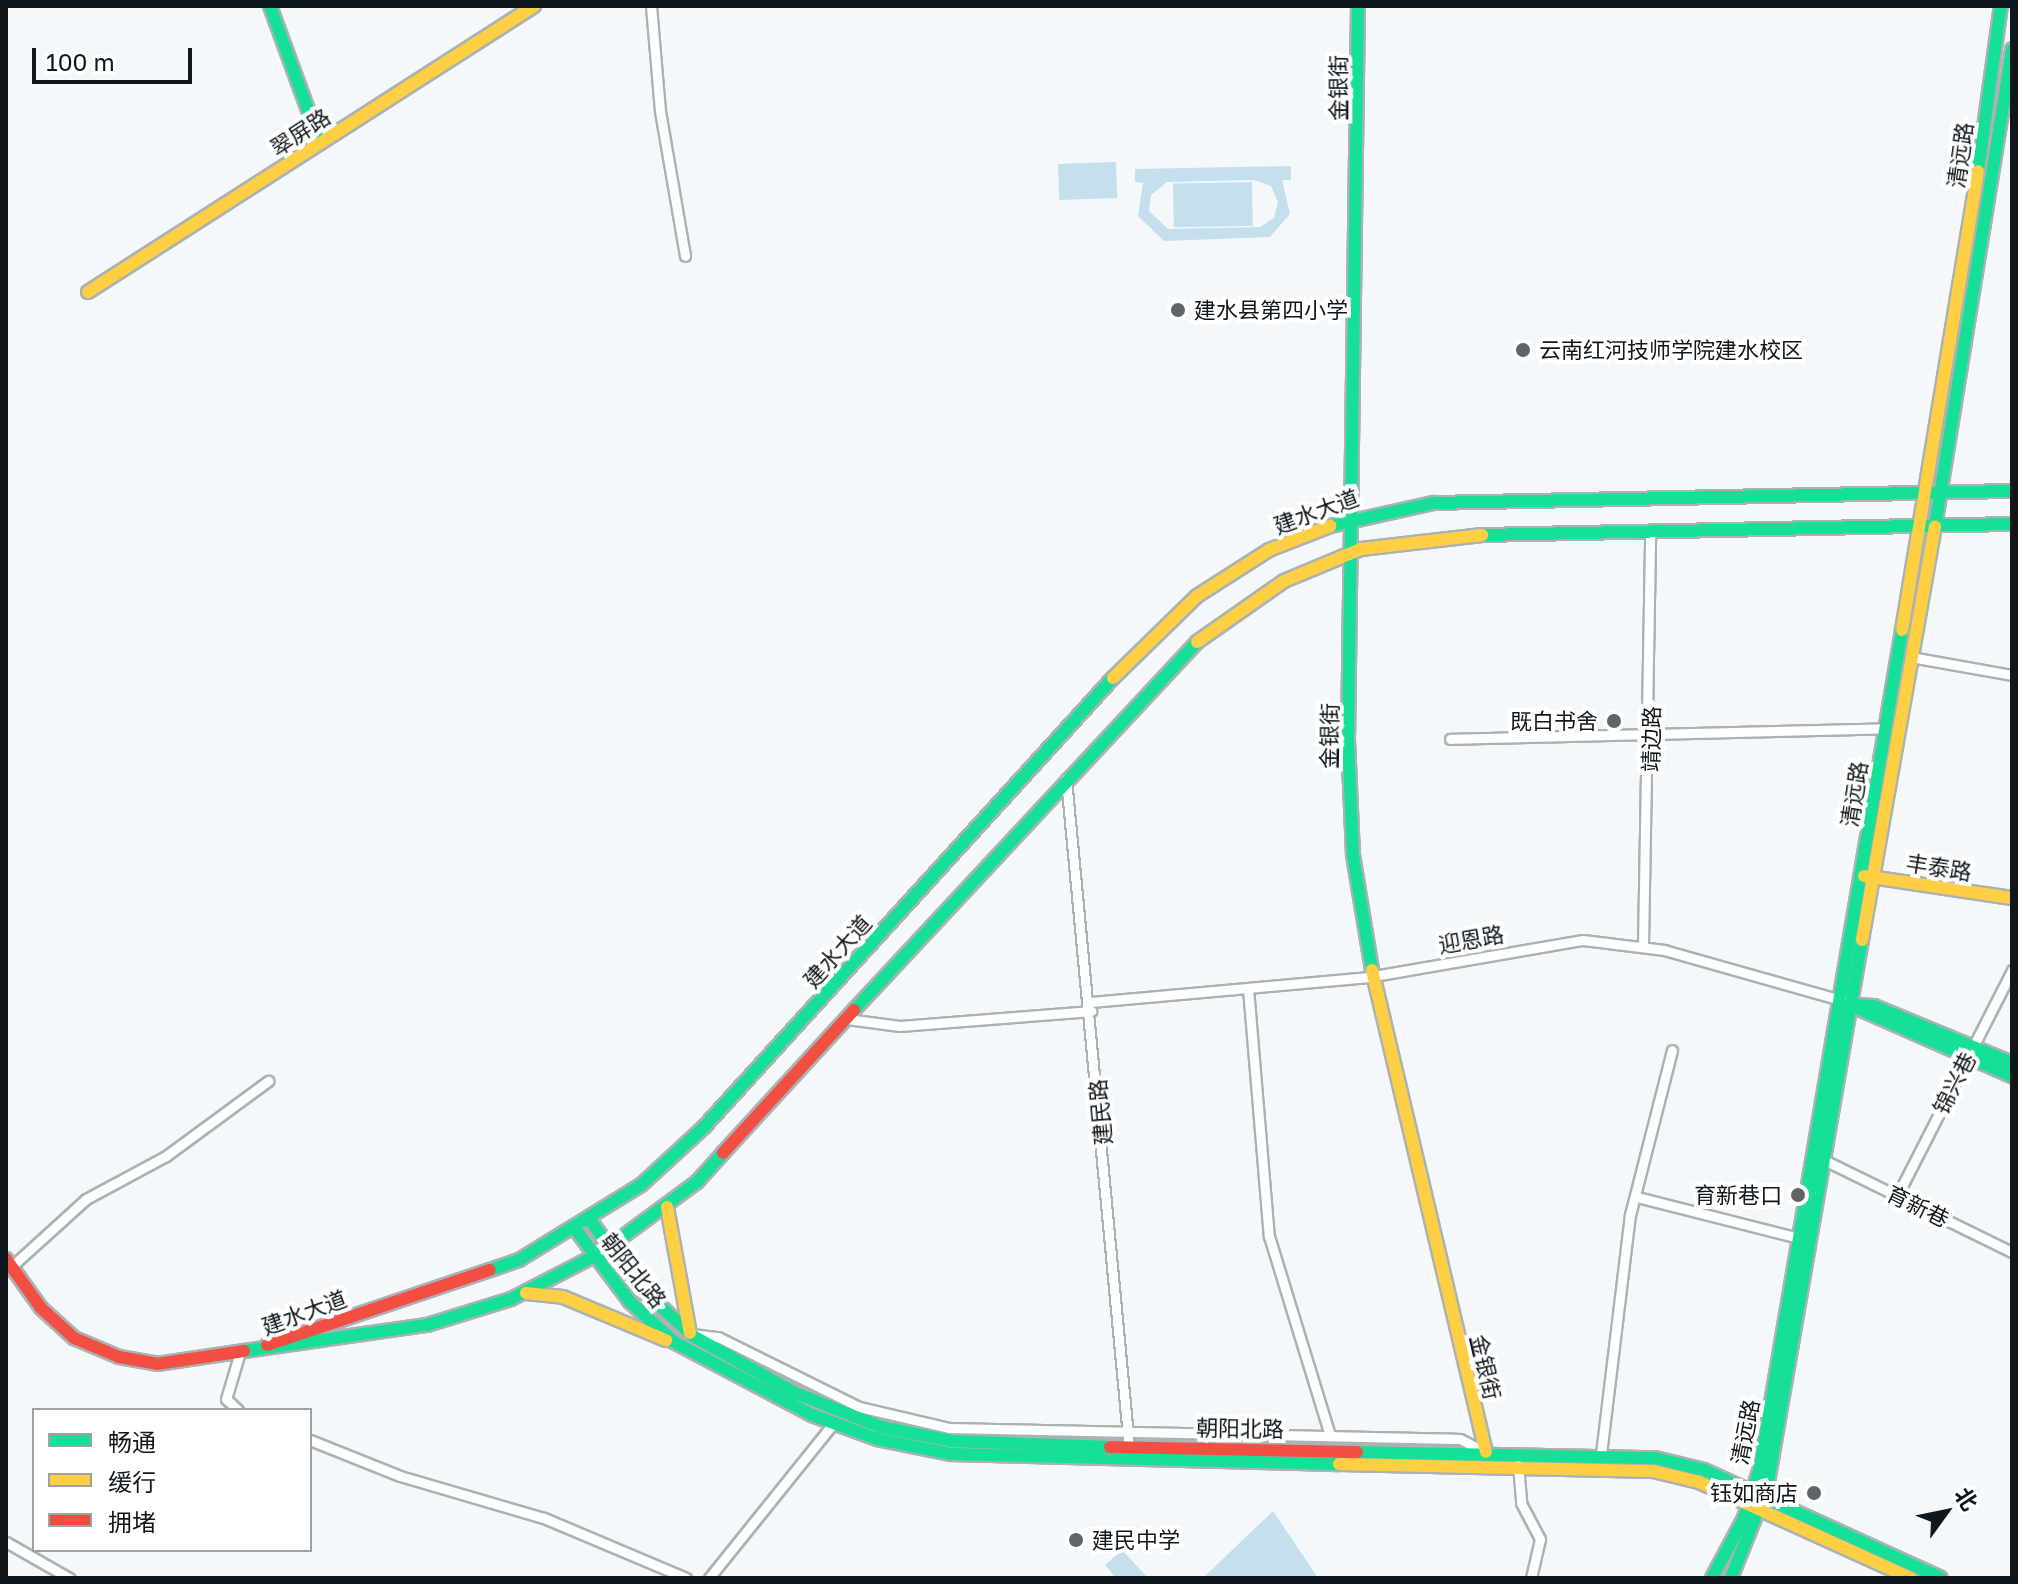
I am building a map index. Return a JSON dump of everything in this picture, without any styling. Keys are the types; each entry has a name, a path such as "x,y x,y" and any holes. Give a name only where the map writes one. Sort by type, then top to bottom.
{"main road":[{"path":"270,6 320,143"},
{"name":"翠屏路","path":"88,292 534,6"},
{"name":"金银街","path":"1358,6 1354,516 1348,779 1372,977 1486,1452"},
{"name":"清远路","path":"1712,1578 1757,1501 1799,1238 1866,876 1885,728 2001,6"},
{"name":"清远路","path":"1866,876 1935,526 2012,49"},
{"name":"建水大道","path":"259,1348 500,1268 576,1230 690,1143 1157,632 1235,569 1354,516 1433,503 2012,491"},
{"name":"建水大道","path":"259,1348 427,1325 526,1293 595,1256 667,1207 713,1166 1066,779 1218,623 1276,585 1353,552 1435,536 2012,524"},
{"name":"丰泰路","path":"1866,876 2012,898"},
{"name":"清远路","path":"1731,1578 1757,1501 1824,1160 1845,1002"},
{"name":"迎恩路","path":"1845,1002 1970,1052 2012,1063"},
{"name":"迎恩路","path":"1970,1052 2012,1076"},
{"path":"667,1207 690,1333"},
{"name":"朝阳北路","path":"590,1220 636,1284 690,1333 793,1392 881,1427 975,1443 1601,1454 1688,1465 1911,1578"},
{"name":"朝阳北路","path":"576,1230 630,1302 674,1342 833,1424 903,1445 974,1456 1518,1465 1653,1471 1757,1501 1941,1578"},
{"path":"9,1263 51,1319 95,1349 157,1364 259,1348"},
{"path":"526,1293 563,1297 674,1342"}],"street":[{"path":"651,6 662,123 685,256"},
{"name":"靖边路","path":"1643,945 1651,736 1650,533"},
{"path":"1911,657 2012,675"},
{"path":"1450,739 1885,728"},
{"name":"建民路","path":"1066,779 1090,1007 1129,1447"},
{"name":"迎恩路","path":"847,1019 900,1026 1372,977 1574,941 1643,945 1845,1002"},
{"name":"锦兴巷","path":"1897,1196 2012,970"},
{"path":"1248,988 1269,1236 1330,1436"},
{"path":"1601,1454 1637,1197 1672,1050"},
{"path":"9,1263 86,1199 166,1156 268,1081"},
{"name":"育新巷","path":"1824,1160 2012,1252"},
{"path":"1637,1197 1799,1238"},
{"path":"690,1333 718,1337 802,1383 900,1420 999,1432 1460,1439 1486,1452"},
{"path":"236,1408 226,1399 240,1352"},
{"path":"709,1578 833,1424"},
{"path":"312,1441 400,1476 544,1518 686,1578"},
{"path":"1518,1465 1521,1503 1540,1539 1531,1578"},
{"path":"6,1542 69,1578"}],"shaded area":[{"path":"1116,162 1117,198 1059,200 1058,164"},
{"path":"1291,166 1291,180 1282,180 1290,214 1270,237 1164,241 1138,216 1143,183 1135,182 1135,169","holes":["1254,180 1271,186 1278,202 1274,218 1260,227 1168,229 1149,211 1151,195 1167,182"]},
{"path":"1252,182 1253,226 1174,227 1173,183"},
{"path":"1273,1511 1318,1578 1203,1578"},
{"path":"1122,1550 1148,1578 1116,1578 1105,1565"}],"traffic: fast":[{"path":"270,6 320,143"},
{"path":"1358,6 1348,740 1353,855 1372,970"},
{"path":"1978,171 2001,6"},
{"path":"1935,526 2012,49"},
{"path":"1330,526 1433,503 2012,491"},
{"path":"1482,535 2012,524"},
{"path":"1712,1578 1744,1518 1760,1468 1902,630"},
{"path":"854,1010 1197,642"},
{"path":"490,1270 519,1260 641,1185 704,1127 1113,678"},
{"path":"1731,1578 1767,1488 1862,940"},
{"path":"1850,1005 2012,1076"},
{"path":"1853,1005 1874,1006 2012,1063"},
{"path":"244,1351 427,1325 511,1299 602,1252 697,1182 723,1153"},
{"path":"590,1220 636,1284 693,1336 793,1392 881,1427 952,1441 1110,1447"},
{"path":"576,1230 630,1302 674,1342 812,1415 877,1439 951,1454 1339,1464"},
{"path":"1357,1452 1655,1458 1704,1470 1941,1578"}],"traffic: slow":[{"path":"88,292 534,6"},
{"path":"1902,630 1978,171"},
{"path":"1113,678 1197,596 1269,550 1330,526"},
{"path":"1862,940 1935,526"},
{"path":"1197,642 1284,581 1361,549 1482,535"},
{"path":"1864,876 2012,898"},
{"path":"1372,970 1486,1452"},
{"path":"667,1207 690,1333"},
{"path":"526,1293 563,1297 666,1340"},
{"path":"1339,1464 1653,1471 1699,1482 1911,1578"}],"traffic: jam":[{"path":"723,1153 854,1010"},
{"path":"6,1259 41,1308 74,1338 119,1357 157,1364 244,1351"},
{"path":"267,1345 490,1270"},
{"path":"1110,1447 1357,1452"}],"place":[{"name":"建水县第四小学","path":"1178,310"},
{"name":"云南红河技师学院建水校区","path":"1523,350"},
{"name":"既白书舍","path":"1614,721"},
{"name":"育新巷口","path":"1798,1195"},
{"name":"钰如商店","path":"1814,1493"},
{"name":"建民中学","path":"1076,1540"}]}
